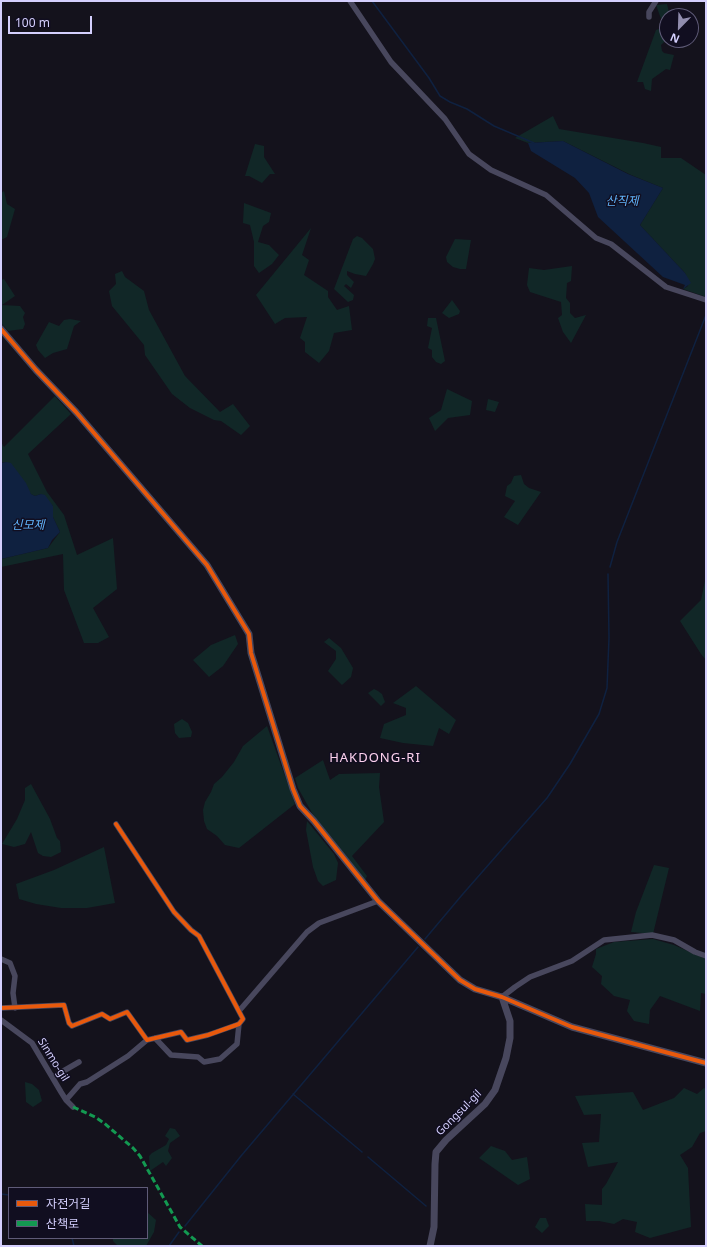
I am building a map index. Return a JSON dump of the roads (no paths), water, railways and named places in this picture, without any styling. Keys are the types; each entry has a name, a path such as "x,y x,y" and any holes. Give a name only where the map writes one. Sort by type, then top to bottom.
{"street":[{"path":"350,1 391,62 445,119 470,154 491,170 546,194 596,238 611,244 666,287 706,300"},
{"path":"649,17 649,12 656,1"},
{"path":"1,329 36,370 76,412 207,565 249,634 251,653 293,789 300,806 314,821 378,901 460,980 475,989 502,997 572,1027 706,1063"},
{"path":"116,824 174,912 191,930 199,936 239,1011 307,932 319,923 378,901"},
{"path":"502,997 530,977 572,961 604,940 652,935 674,940 695,952 706,956"},
{"path":"1,959 10,963 15,976 12,993 15,1008"},
{"name":"Gongsul-gil","path":"430,1246 434,1227 436,1152 446,1140 485,1104 495,1090 506,1058 510,1038 510,1021 502,997"},
{"path":"1,1008 64,1005 69,1023 72,1026 102,1014 110,1019 127,1012 147,1040"},
{"name":"Sinmo-gil","path":"66,1100 80,1084 87,1082 128,1056 147,1040 181,1032 187,1040 208,1036 238,1024 243,1018 239,1011"},
{"name":"Sinmo-gil","path":"1,1020 32,1043 66,1100 73,1107"},
{"path":"155,1038 171,1055 198,1057 204,1062 220,1059 237,1044 238,1024"},
{"path":"53,1078 79,1062"}],"water":[{"name":"산직제","path":"563,141 628,174 663,188 640,225 685,273 691,283 683,289 685,285 663,277 598,217 589,193 575,178 531,151 528,143"},
{"name":"신모제","path":"1,463 11,463 26,483 31,494 35,496 41,494 45,495 53,506 53,517 60,532 52,540 48,548 1,559"}],"waterway":[{"path":"372,1 429,78 440,96 467,109 494,126 534,143"},
{"path":"610,567 617,542 706,315"},
{"path":"425,939 547,798 570,764 599,714 607,688 609,638 608,574"},
{"path":"185,1226 241,1156 418,947"},
{"path":"293,1094 362,1152"},
{"path":"368,1157 426,1206"},
{"path":"1,1194 8,1195"},
{"path":"169,1246 179,1232"},
{"path":"72,1239 74,1246"}],"district":[{"name":"HAKDONG-RI","path":"375,758"}]}
